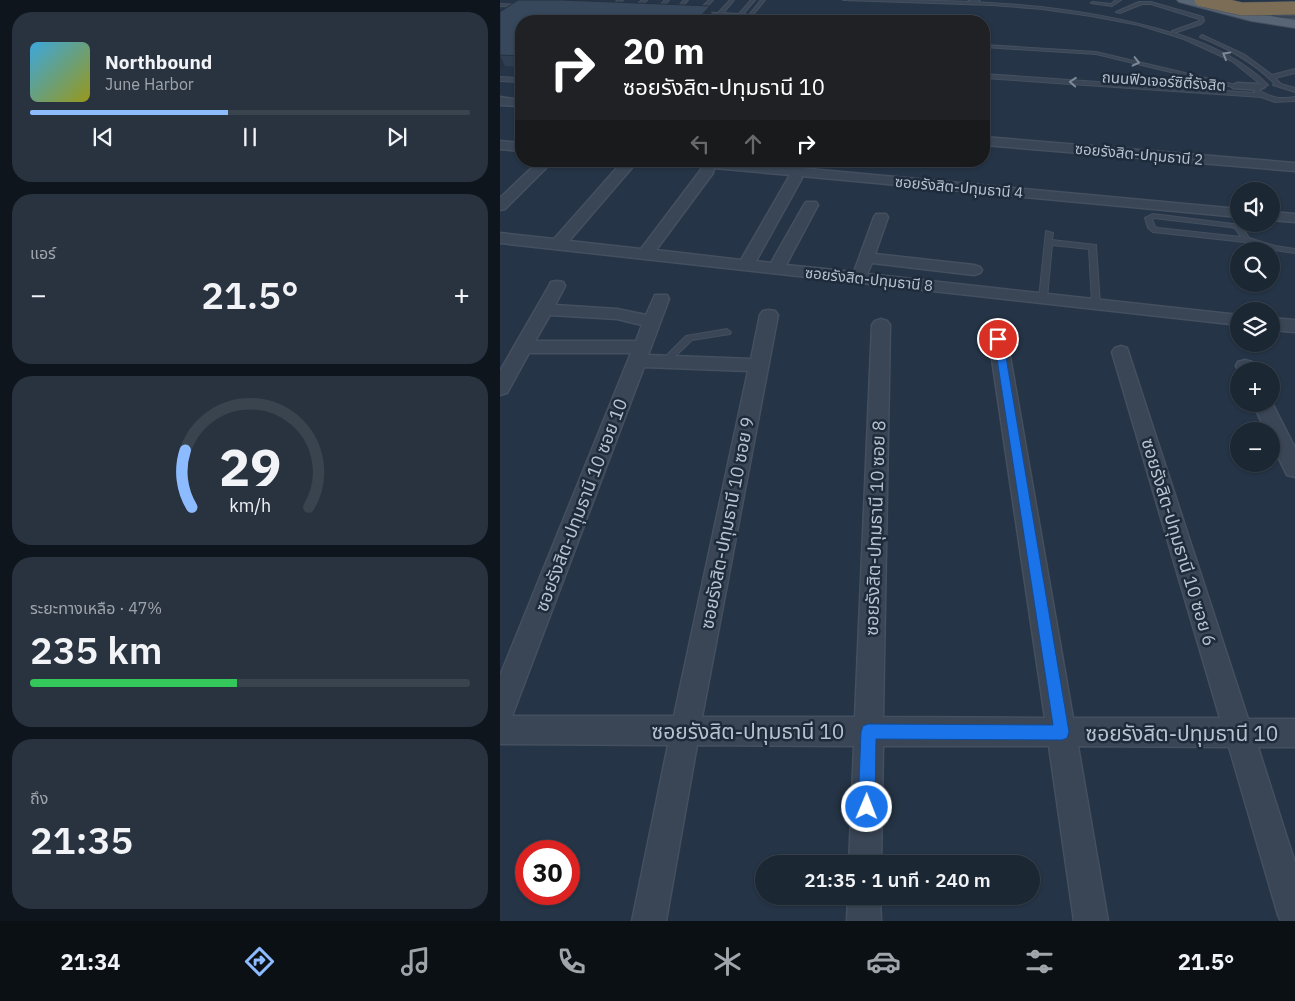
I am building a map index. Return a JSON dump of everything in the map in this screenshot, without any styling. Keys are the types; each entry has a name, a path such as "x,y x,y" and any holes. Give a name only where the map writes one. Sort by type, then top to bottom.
{"highway":[{"path":"1202,0 1242,9 1295,8"}],"main road":[{"path":"1183,0 1251,17 1295,24"},
{"path":"1206,0 1240,11 1295,18"},
{"path":"1220,0 1245,8 1295,13"}],"street":[{"path":"1237,86 1261,89"},
{"path":"500,101 515,102"},
{"name":"ซอยรังสิต-ปทุมธานี 2","path":"990,142 1295,167"},
{"path":"500,145 515,146"},
{"path":"500,206 541,167"},
{"path":"558,244 625,167"},
{"name":"ซอยรังสิต-ปทุมธานี 4","path":"743,167 1230,212"},
{"path":"645,254 708,170"},
{"path":"745,266 796,178"},
{"path":"776,269 811,205"},
{"path":"858,278 882,217"},
{"path":"1280,217 1295,218"},
{"name":"ซอยรังสิต-ปทุมธานี 8","path":"500,238 1230,319"},
{"path":"866,258 974,270"},
{"path":"500,388 557,286"},
{"name":"ซอยรังสิต-ปทุมธานี 10 ซอย 10","path":"500,711 661,299"},
{"path":"543,309 616,314 652,322"},
{"name":"ซอยรังสิต-ปทุมธานี 10 ซอย 9","path":"649,921 685,731 769,315"},
{"name":"ซอยรังสิต-ปทุมธานี 10 ซอย 8","path":"865,855 881,325"},
{"path":"1280,325 1295,326"},
{"path":"998,339 1091,921"},
{"path":"522,347 640,354 665,361 759,365"},
{"name":"ซอยรังสิต-ปทุมธานี 10 ซอย 6","path":"1121,352 1295,915"},
{"path":"1267,412 1295,469"},
{"name":"ซอยรังสิต-ปทุมธานี 10","path":"500,730 1295,733"},
{"path":"864,905 864,921"}],"lane":[{"path":"609,10 622,0"},
{"path":"633,11 645,0"},
{"path":"655,12 667,0"},
{"path":"675,12 686,0"},
{"path":"698,13 710,0"},
{"path":"719,14 732,0"},
{"path":"690,13 741,15 753,0"},
{"path":"752,15 763,0"},
{"name":"ถนนฟิวเจอร์ซิตี้รังสิต","path":"845,0 974,0 1020,3 1068,8 1130,20 1174,32 1212,47 1231,57 1261,89 1276,100 1295,99"},
{"path":"1106,7 1119,0"},
{"path":"1092,3 1129,14"},
{"path":"1118,12 1141,3 1151,3 1201,18 1202,21 1199,23 1174,32"},
{"path":"500,5 527,6"},
{"path":"512,10 518,6"},
{"path":"603,10 617,10"},
{"path":"625,10 640,11"},
{"path":"648,11 661,12"},
{"path":"668,12 683,13"},
{"name":"ถนนฟิวเจอร์ซิตี้รังสิต","path":"1175,26 1246,56 1263,68 1279,85"},
{"name":"ถนนฟิวเจอร์ซิตี้รังสิต","path":"990,46 1096,53 1237,86"},
{"name":"ถนนฟิวเจอร์ซิตี้รังสิต","path":"990,70 1237,86"},
{"path":"1271,76 1295,71"},
{"path":"500,73 515,74"},
{"name":"ถนนฟิวเจอร์ซิตี้รังสิต","path":"990,76 1261,89 1279,85 1295,90"},
{"path":"500,79 515,80"},
{"path":"1246,240 1240,229 1231,224 1153,216 1148,218 1152,228 1156,230 1246,240 1274,248 1295,250"},
{"path":"1043,298 1049,233"},
{"path":"1048,242 1093,247 1096,304"},
{"path":"665,361 690,338 727,332"}],"building":[{"path":"518,0 710,6 702,15 515,15 515,56 500,55 500,12"}],"route":[{"path":"867,807 868,732 1062,732 998,339"}]}
